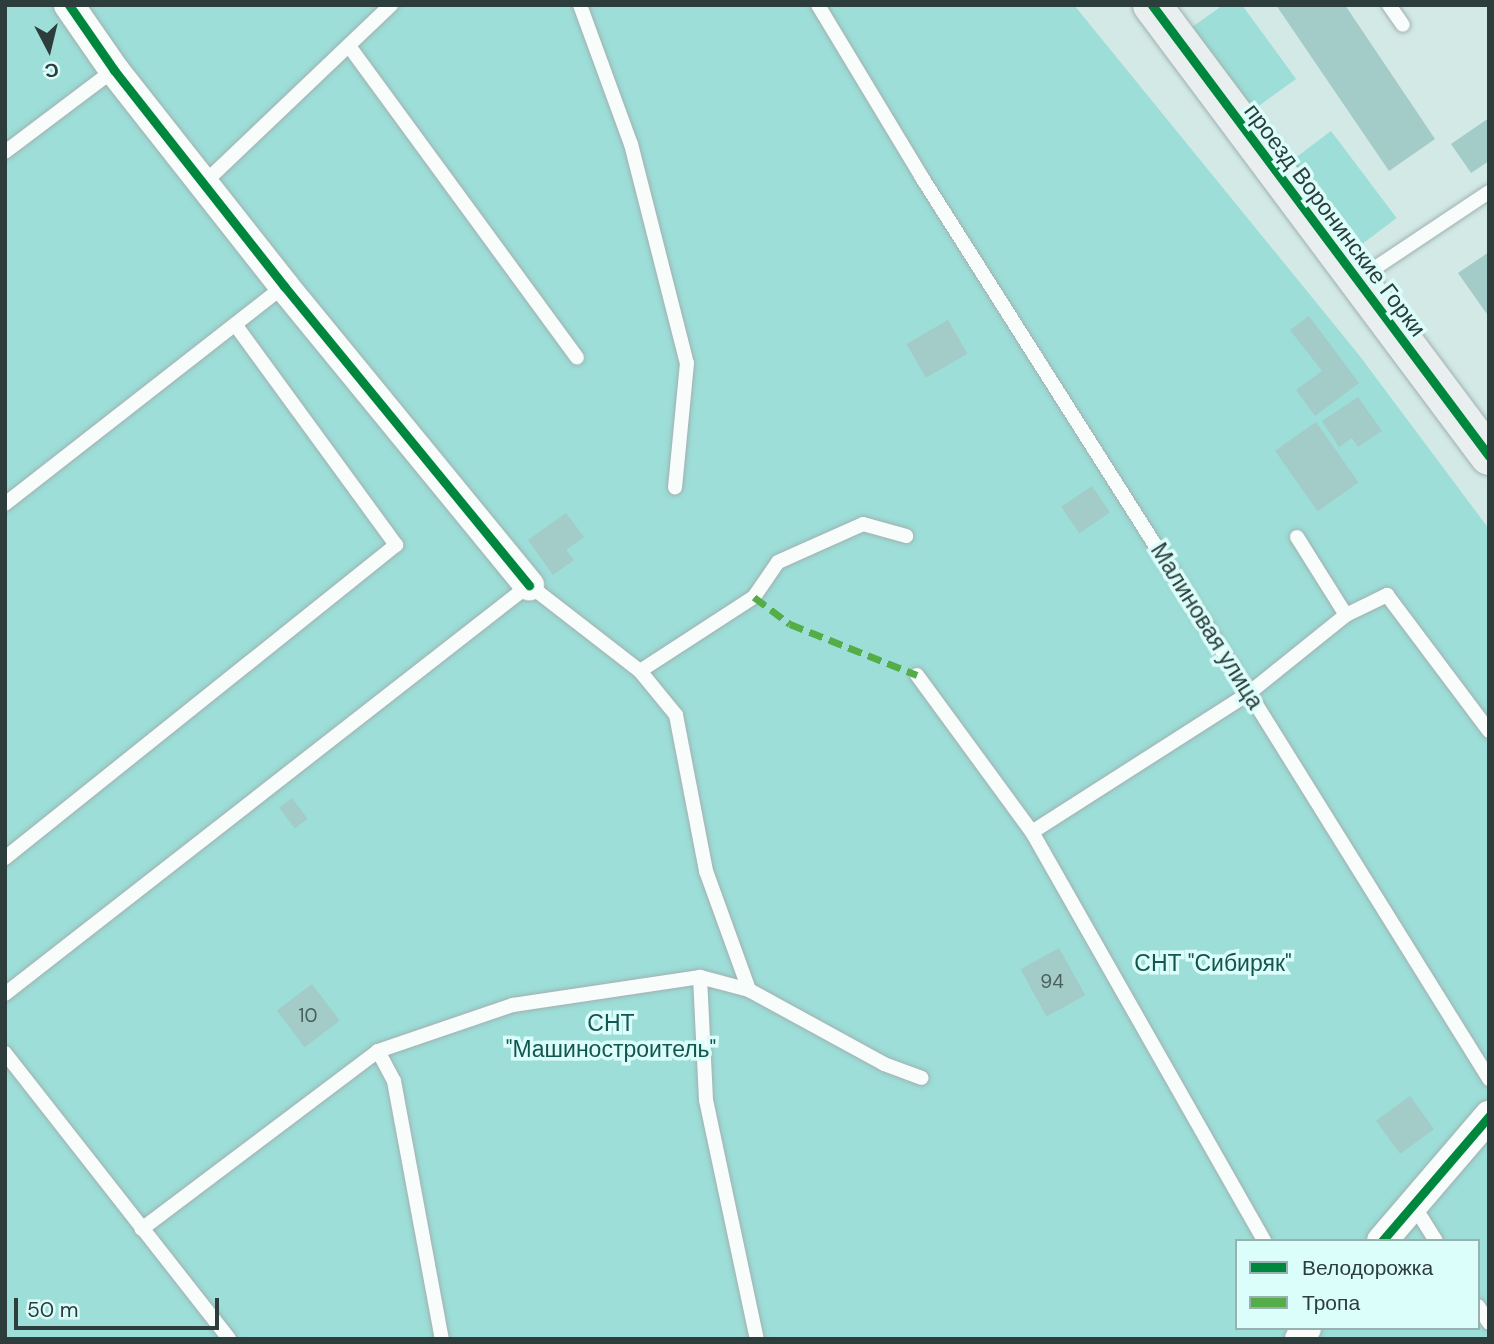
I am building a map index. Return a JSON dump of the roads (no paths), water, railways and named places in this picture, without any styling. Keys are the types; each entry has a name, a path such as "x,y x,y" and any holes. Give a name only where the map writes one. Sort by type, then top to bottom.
{"street":[{"path":"69,5 114,70 203,184 529,585"},
{"name":"проезд Воронинские Горки","path":"1162,9 1356,281 1489,456"},
{"path":"1384,1239 1489,1116"}],"lane":[{"path":"203,184 391,5"},
{"path":"580,5 631,144 687,362 676,487"},
{"name":"Малиновая улица","path":"818,5 921,176 1249,693 1489,1079"},
{"path":"1389,5 1403,25"},
{"path":"349,46 577,357"},
{"path":"5,152 114,70"},
{"path":"1356,281 1489,192"},
{"path":"5,504 284,286"},
{"path":"5,858 396,545 235,324"},
{"path":"640,671 754,597 778,562 863,524 906,536"},
{"path":"1297,537 1346,615"},
{"path":"5,994 529,585 640,671 676,715 706,871 749,990"},
{"path":"1032,832 1249,693 1346,615 1387,595 1489,730"},
{"path":"917,675 1032,832 1263,1239"},
{"path":"700,977 706,1100 757,1339"},
{"path":"142,1229 378,1051 513,1005 700,977 749,990 884,1065 922,1078"},
{"path":"378,1051 394,1081 442,1339"},
{"path":"5,1053 229,1339"},
{"path":"1414,1206 1435,1239"}],"park label":[{"name":"СНТ \"Сибиряк\"","path":"1213,963"},
{"name":"СНТ \"Машиностроитель\"","path":"611,1036"}]}
